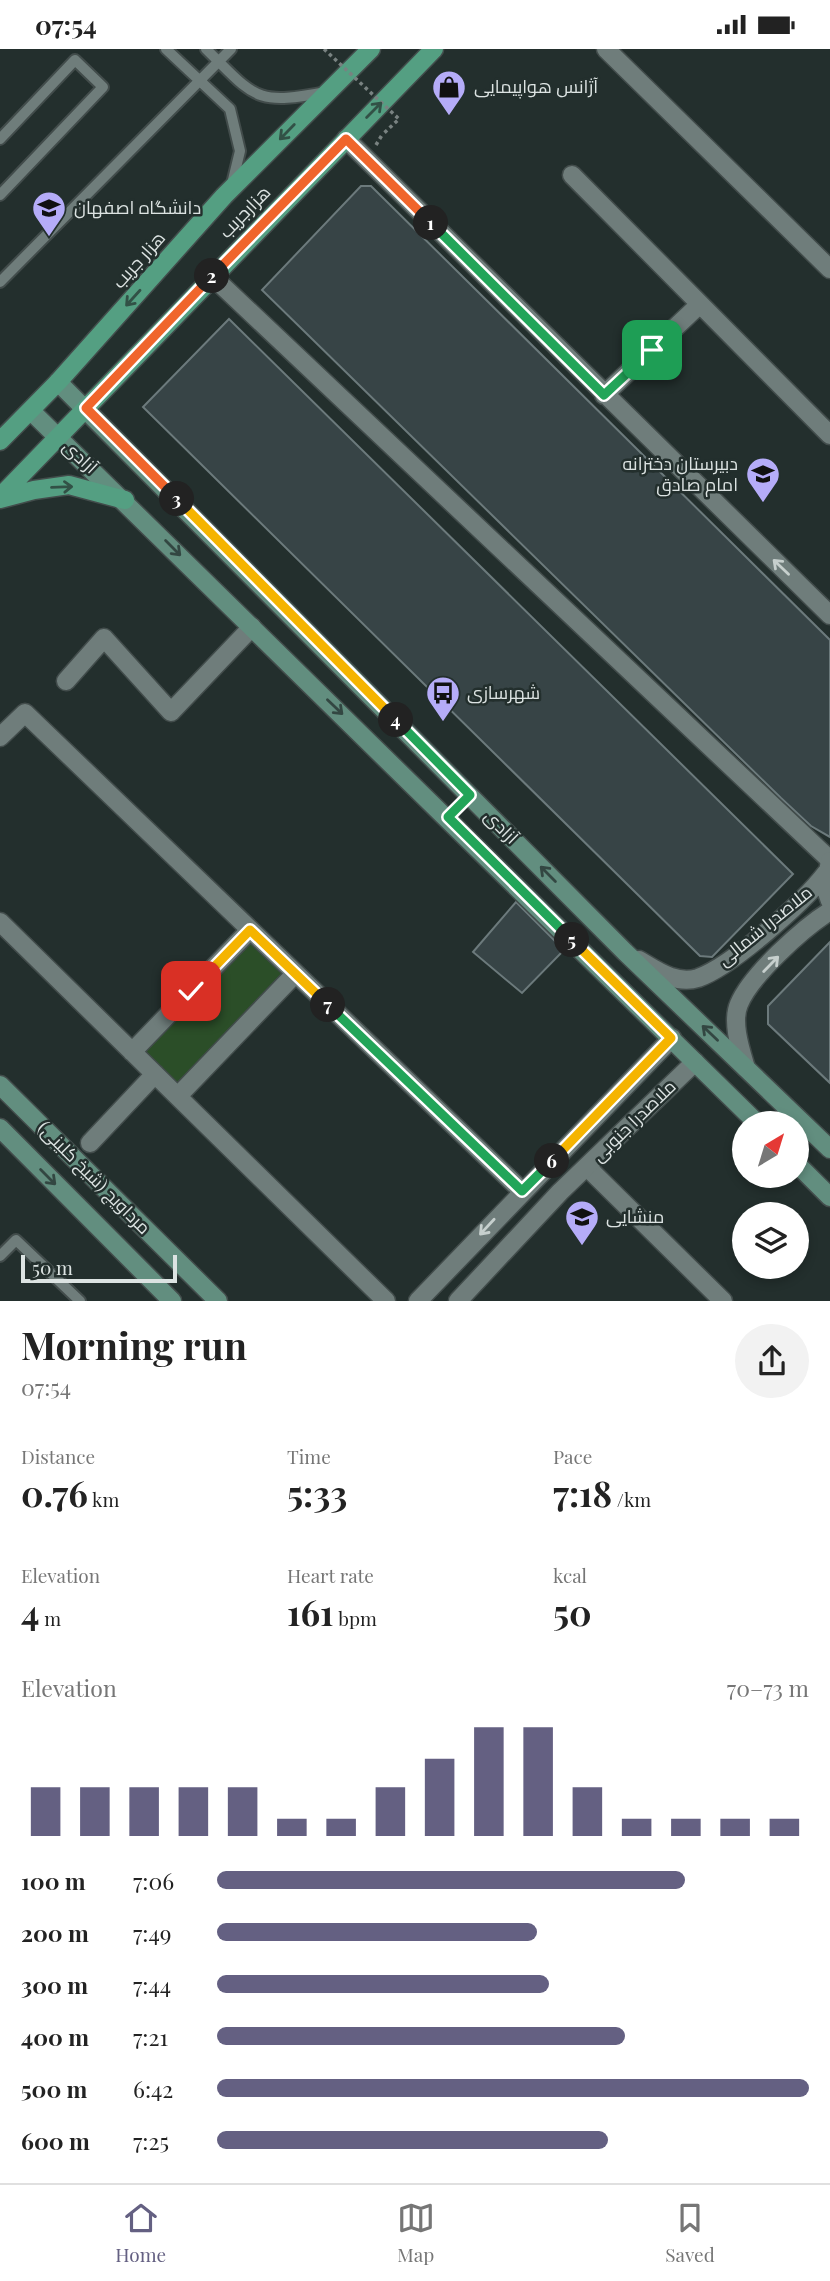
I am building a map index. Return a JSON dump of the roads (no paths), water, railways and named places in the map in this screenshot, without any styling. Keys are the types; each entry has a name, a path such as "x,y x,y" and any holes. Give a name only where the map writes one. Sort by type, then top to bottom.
{"main road":[{"name":"هزار جریب","path":"0,441 58,382 224,197 371,49"},
{"name":"هزارجریب","path":"0,498 212,275 435,49"},
{"name":"آزادی","path":"58,382 625,951 830,1149"},
{"name":"آزادی","path":"31,411 125,500 745,1111"},
{"path":"0,498 34,489 69,485 125,500"},
{"path":"448,817 470,795"},
{"name":"مرداویج (شیخ کلینی)","path":"0,1084 218,1301"},
{"name":"مرداویج (شیخ کلینی)","path":"0,1128 172,1301"},
{"path":"809,1176 830,1197"}],"street":[{"path":"606,49 830,269"},
{"path":"346,139 830,615"},
{"path":"572,175 830,435"},
{"path":"212,275 829,865 825,887 830,901"},
{"path":"604,395 700,305"},
{"path":"66,681 104,638 172,712 252,627"},
{"path":"0,737 25,713 522,1191"},
{"name":"ملاصدرا شمالی","path":"625,951 667,978 697,978 732,957 781,918 812,891 829,865"},
{"name":"ملاصدرا شمالی","path":"747,1068 736,1021 738,1006 771,964 830,911"},
{"path":"0,922 386,1301"},
{"path":"132,1052 250,930"},
{"path":"178,1096 295,974"},
{"name":"ملاصدرا جنوبی","path":"418,1301 671,1038"},
{"name":"ملاصدرا جنوبی","path":"467,1297 587,1167 695,1062"},
{"path":"90,1143 156,1074"},
{"path":"587,1167 723,1301"}],"lane":[{"path":"166,49 230,109 240,151 224,197"},
{"path":"206,49 244,88 264,97 288,100 326,92"},
{"path":"0,282 231,49"},
{"path":"0,139 75,60 103,87 0,195"},
{"path":"0,263 10,272"},
{"path":"0,1256 16,1240 80,1301"}],"place":[{"name":"آژانس هواپیمایی","path":"449,117"},
{"name":"دانشگاه اصفهان","path":"49,238"},
{"name":"دبیرستان دخترانه امام صادق","path":"763,504"},
{"name":"شهرسازی","path":"443,723"},
{"name":"منشایی","path":"582,1247"}]}
